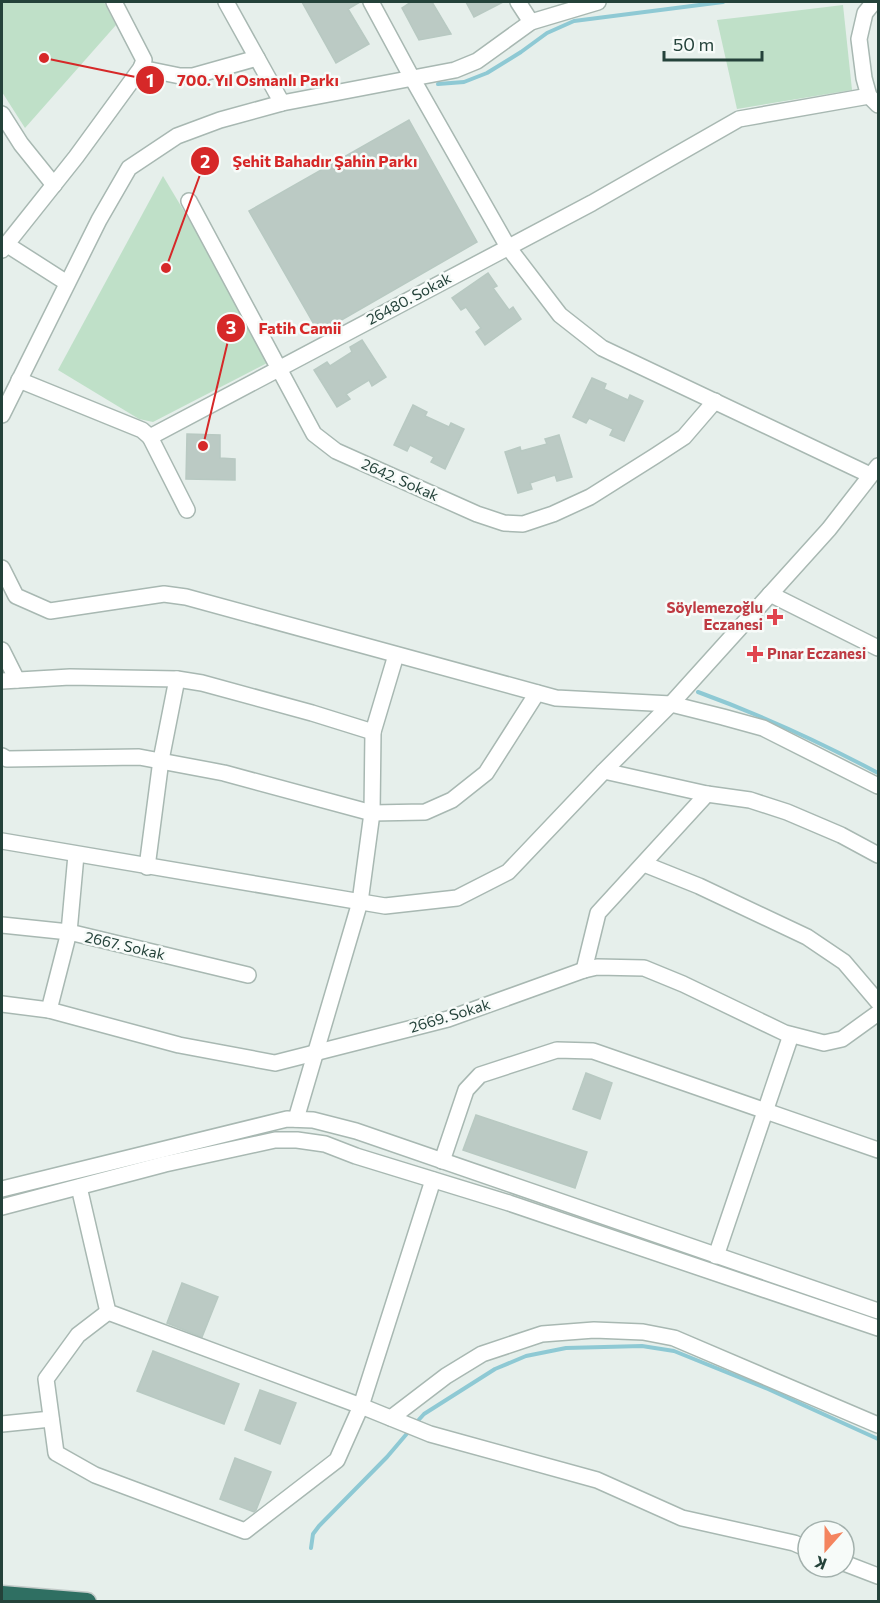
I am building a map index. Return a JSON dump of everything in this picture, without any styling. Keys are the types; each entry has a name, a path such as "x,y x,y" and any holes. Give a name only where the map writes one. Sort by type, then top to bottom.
{"highway":[{"path":"2,1595 87,1602"}],"street":[{"path":"68,283 4,247 54,185 141,68 144,60 114,2"},
{"path":"226,2 282,103"},
{"path":"2,841 385,906 457,898 508,872 671,704 829,529 874,471 602,348 560,315 508,247 371,2"},
{"path":"518,2 531,22"},
{"path":"2,415 99,220 129,168 177,136 220,120 282,103 455,70 477,61 531,22 598,2"},
{"path":"874,2 865,13 859,39 864,78 874,100"},
{"path":"141,68 180,76 193,76 257,58"},
{"name":"26480. Sokak","path":"150,437 592,203 739,118 874,100"},
{"path":"2,114 21,144 54,185"},
{"name":"2642. Sokak","path":"189,201 314,434 336,451 477,514 504,523 522,524 553,514 590,497 684,436 715,401"},
{"path":"19,380 142,430 150,437 187,510"},
{"path":"2,568 16,596 50,611 164,594 186,597 556,698 671,704 763,728 879,786"},
{"path":"770,594 879,648"},
{"path":"2,650 17,680"},
{"path":"296,1119 360,902 372,813 373,732 396,655"},
{"path":"2,681 70,677 177,679 202,683 373,732"},
{"path":"147,867 161,760 177,679"},
{"path":"2,756 7,759 139,757 224,773 372,813 425,812 452,800 486,773 537,693"},
{"path":"604,771 707,794 750,800 787,812 841,835 879,855"},
{"path":"584,970 598,913 707,794"},
{"path":"49,1010 69,932 76,855"},
{"path":"644,864 699,886 807,937 844,962 879,1002"},
{"name":"2667. Sokak","path":"2,925 69,932 248,975"},
{"name":"2669. Sokak","path":"2,1004 49,1010 179,1045 275,1063 448,1019 597,967 644,968 791,1035 824,1043 842,1039 879,1012"},
{"path":"716,1256 791,1035"},
{"path":"442,1161 466,1090 480,1075 557,1050 593,1051 879,1149"},
{"path":"2,1189 228,1132 287,1119 313,1120 356,1131 879,1311"},
{"path":"2,1207 165,1164 275,1140 325,1143 356,1156 509,1203 879,1328"},
{"path":"108,1312 78,1335 46,1379 56,1453 95,1475 245,1531 337,1460 361,1406 433,1180"},
{"path":"79,1187 108,1312"},
{"path":"108,1312 412,1427 597,1480 682,1518 796,1544"},
{"path":"391,1418 446,1376 482,1354 542,1334 594,1330 643,1332 674,1338 879,1425"},
{"path":"2,1424 51,1419"},
{"path":"856,1567 879,1576"}],"green space":[{"path":"2,2 104,2 116,25 25,128 2,92"},
{"path":"843,5 852,90 737,109 717,20"},
{"path":"163,176 273,360 153,422 139,419 58,370"}],"building":[{"path":"302,2 360,2 348,9 369,44 336,63"},
{"path":"411,2 432,2 451,34 419,40 402,8"},
{"path":"466,2 503,2 474,17"},
{"path":"409,120 477,242 319,333 249,211"},
{"path":"488,273 497,286 493,288 509,310 513,307 521,319 485,345 476,332 481,328 466,307 461,310 452,298"},
{"path":"362,340 386,377 372,386 369,380 346,394 350,399 337,407 314,370 327,362 330,366 352,352 350,347"},
{"path":"592,378 606,384 604,389 628,400 630,395 643,401 624,441 610,435 613,429 589,418 586,423 573,417"},
{"path":"413,405 427,412 425,416 449,427 451,423 464,429 445,469 431,462 434,457 410,445 407,451 394,445"},
{"path":"187,434 220,435 220,458 235,459 235,480 186,479"},
{"path":"559,435 572,477 557,481 555,475 530,483 532,489 518,493 505,452 520,447 521,451 547,444 545,439"},
{"path":"586,1073 612,1083 600,1119 573,1109"},
{"path":"476,1115 587,1152 575,1188 463,1150"},
{"path":"182,1283 218,1297 202,1337 167,1323"},
{"path":"153,1351 239,1384 224,1424 137,1391"},
{"path":"260,1390 296,1403 280,1444 245,1430"},
{"path":"235,1458 271,1472 254,1512 220,1499"}],"waterway":[{"path":"438,84 464,82 487,73 547,33 574,21 723,2"},
{"path":"698,692 790,730 878,773"},
{"path":"415,1424 424,1414 495,1369 526,1356 566,1348 642,1346 674,1351 768,1389 878,1439"},
{"path":"311,1548 313,1534 319,1526 387,1457 410,1430"}],"place":[{"name":"700. Yıl Osmanlı Parkı","path":"44,58"},
{"name":"Şehit Bahadır Şahin Parkı","path":"166,268"},
{"name":"Fatih Camii","path":"203,446"},
{"name":"Söylemezoğlu Eczanesi","path":"775,617"},
{"name":"Pınar Eczanesi","path":"755,654"}]}
